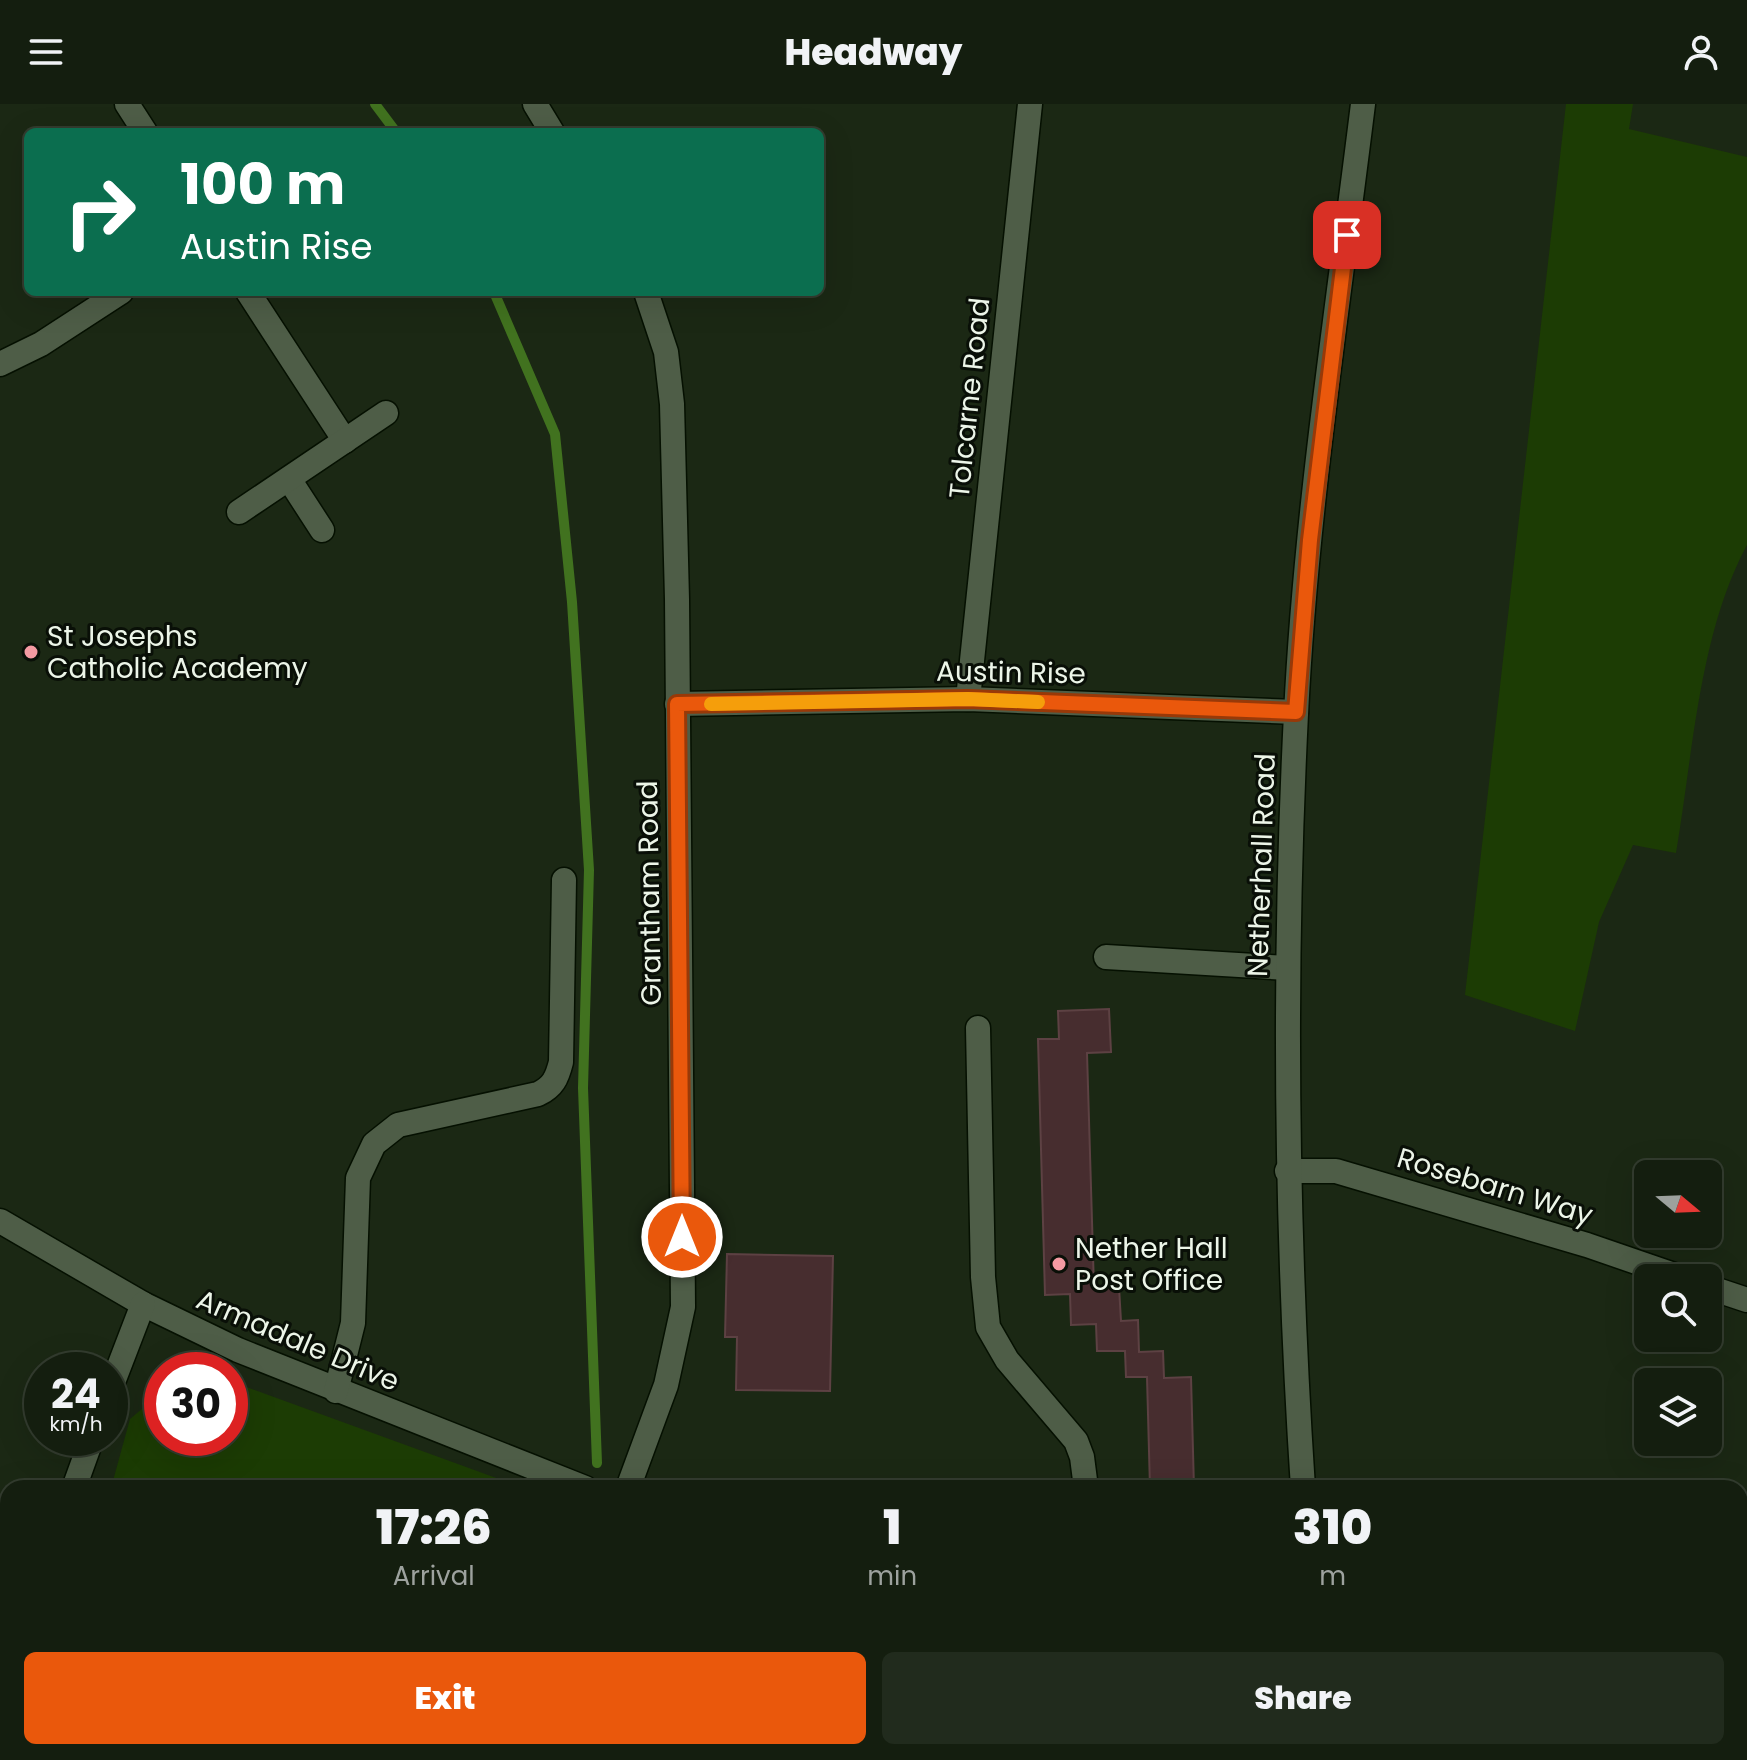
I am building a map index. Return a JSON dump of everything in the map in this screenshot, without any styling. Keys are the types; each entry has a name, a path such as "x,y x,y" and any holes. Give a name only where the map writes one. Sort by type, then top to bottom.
{"street":[{"path":"127,104 142,128"},
{"path":"535,104 550,128"},
{"name":"Tolcarne Road","path":"968,699 1030,104"},
{"name":"Netherhall Road","path":"1303,1480 1287,1171 1288,968 1296,712 1310,540 1363,104"},
{"path":"0,364 41,344 115,296"},
{"path":"251,296 345,441"},
{"name":"Grantham Road","path":"631,1480 666,1385 683,1307 677,704 670,378 660,330 647,296"},
{"path":"239,512 386,413"},
{"path":"289,479 322,530"},
{"name":"Austin Rise","path":"677,704 968,699 1296,712"},
{"path":"336,1391 353,1323 358,1178 374,1144 398,1125 538,1094 550,1088 557,1077 561,1062 564,880"},
{"path":"1106,957 1288,968"},
{"path":"978,1028 983,1277 988,1327 1007,1360 1076,1441 1085,1480"},
{"name":"Rosebarn Way","path":"1287,1171 1336,1171 1642,1264"},
{"name":"Armadale Drive","path":"0,1221 143,1304 238,1350 564,1480"},
{"path":"1722,1292 1747,1300"},
{"path":"125,1352 143,1304"},
{"path":"77,1480 86,1456"}],"green space":[{"path":"1566,104 1633,104 1629,129 1747,157 1747,545 1731,580 1708,655 1676,853 1633,845 1599,922 1575,1031 1465,995"},
{"path":"248,1388 502,1480 113,1480 120,1456 128,1456 130,1419 144,1407 144,1456 248,1456"}],"building":[{"path":"1109,1009 1111,1052 1087,1053 1094,1288 1119,1287 1121,1321 1138,1320 1139,1352 1163,1351 1164,1378 1191,1377 1194,1480 1150,1480 1147,1377 1126,1377 1125,1351 1097,1351 1096,1324 1071,1325 1070,1294 1045,1295 1038,1039 1059,1039 1058,1011"},
{"path":"727,1254 833,1256 830,1391 736,1390 737,1337 725,1337"}],"waterway":[{"path":"375,104 393,128"},
{"path":"496,296 555,434 572,602 589,870 583,1088 597,1463"}],"slow traffic":[{"path":"711,704 968,699 1038,702"}],"place":[{"name":"St Josephs Catholic Academy","path":"31,652"},
{"name":"Nether Hall Post Office","path":"1059,1264"}],"route":[{"path":"682,1237 677,704 968,699 1296,712 1310,540 1347,235"}]}
